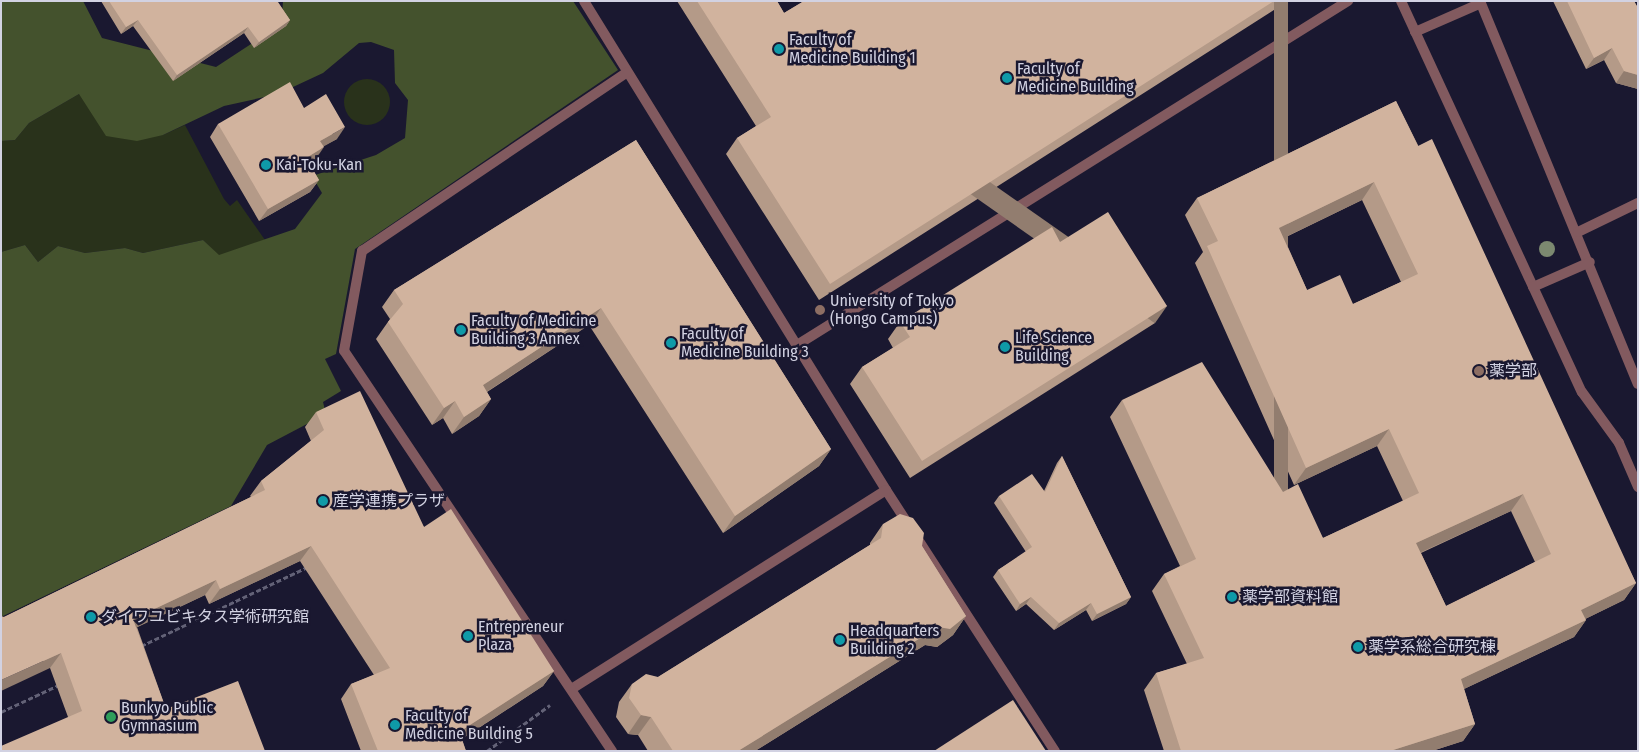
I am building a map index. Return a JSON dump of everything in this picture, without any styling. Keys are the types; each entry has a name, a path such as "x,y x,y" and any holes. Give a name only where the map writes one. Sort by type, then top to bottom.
{"lane":[{"path":"584,1 886,490 1056,751"},
{"path":"797,345 1348,1"},
{"path":"1401,1 1582,392 1619,443 1638,486"},
{"path":"1415,32 1480,2 1578,232 1638,384"},
{"path":"612,751 573,688 344,351 362,251 627,72"},
{"path":"1578,232 1638,203"},
{"path":"1533,287 1590,262"},
{"path":"573,688 886,490"}],"path":[{"path":"134,649 312,564"},
{"path":"1,712 63,683"},
{"path":"487,751 573,688"}],"green space":[{"path":"1,1 83,1 102,38 216,67 257,40 282,16 283,1 573,1 618,70 355,249 336,354 325,359 341,391 323,402 326,414 267,445 231,506 1,617 1,252 25,245 38,262 58,246 85,253 125,248 143,253 203,240 219,255 295,229 322,193 312,176 376,155 405,138 408,100 395,83 394,50 371,42 359,43 323,73 278,94 224,106 163,135 137,141 106,136 79,94 29,123 15,140 1,141"},
{"path":"363,79 371,79 380,83 386,89 390,102 386,115 380,121 371,125 363,125 354,121 348,115 344,106 344,98 348,89 354,83"},
{"path":"79,94 163,135 185,125 224,199 230,206 237,200 265,240 219,256 203,240 143,253 125,248 85,253 58,246 38,262 25,245 1,252 1,141 15,140 29,123"}],"building":[{"path":"109,1 277,1 290,20 259,42 248,27 177,75 138,20 126,27"},
{"name":"Faculty of Medicine Building","path":"697,1 777,1 784,13 804,1 1274,1 830,284 737,138 771,117"},
{"path":"1567,1 1634,1 1638,8 1638,75 1624,71 1612,48 1594,58"},
{"name":"Kai-Toku-Kan","path":"290,82 304,108 326,94 345,127 320,141 324,147 306,158 319,180 268,209 218,124"},
{"path":"1396,101 1418,146 1432,139 1636,583 1581,610 1586,620 1461,679 1475,724 1390,751 1181,751 1156,673 1204,658 1164,574 1196,559 1122,400 1202,362 1283,492 1298,484 1323,538 1419,493 1389,429 1306,468 1207,246 1218,241 1197,198","holes":["1374,182 1418,274 1353,304 1340,275 1307,290 1279,228","1523,494 1551,554 1446,606 1416,543"]},
{"path":"636,140 831,449 735,516 601,308 483,385 491,399 464,417 455,401 444,408 388,322 403,304 394,290"},
{"name":"Life Science Building","path":"1108,212 1167,306 922,461 862,367 910,337 900,322 1052,227 1060,242"},
{"path":"360,391 424,527 451,509 554,671 459,732 466,751 378,751 351,684 390,668 311,546 220,589 216,580 133,619 166,709 238,681 265,751 1,751 1,746 82,711 61,653 1,680 1,616 4,617 265,490 261,481 324,430 316,412"},
{"path":"1062,456 1131,597 1097,614 1091,603 1059,623 1031,597 1020,604 998,570 1032,547 999,496 1032,474 1045,492"},
{"name":"Headquarters Building 2","path":"900,514 913,518 924,533 922,546 966,616 950,629 938,627 738,751 673,751 651,717 641,715 629,698 632,684 646,674 658,677 881,538 883,524"},
{"path":"1013,700 1046,751 934,751"}],"place":[{"name":"Faculty of Medicine Building 1","path":"779,49"},
{"name":"Faculty of Medicine Building","path":"1007,78"},
{"name":"Kai-Toku-Kan","path":"266,165"},
{"name":"University of Tokyo (Hongo Campus)","path":"820,310"},
{"name":"Faculty of Medicine Building 3 Annex","path":"461,330"},
{"name":"Faculty of Medicine Building 3","path":"671,343"},
{"name":"Life Science Building","path":"1005,347"},
{"name":"薬学部","path":"1479,371"},
{"name":"産学連携プラザ","path":"323,501"},
{"name":"薬学部資料館","path":"1232,597"},
{"name":"ダイワユビキタス学術研究館","path":"91,617"},
{"name":"Entrepreneur Plaza","path":"468,636"},
{"name":"Headquarters Building 2","path":"840,640"},
{"name":"薬学系総合研究棟","path":"1358,647"},
{"name":"Bunkyo Public Gymnasium","path":"111,717"},
{"name":"Faculty of Medicine Building 5","path":"395,725"}]}
